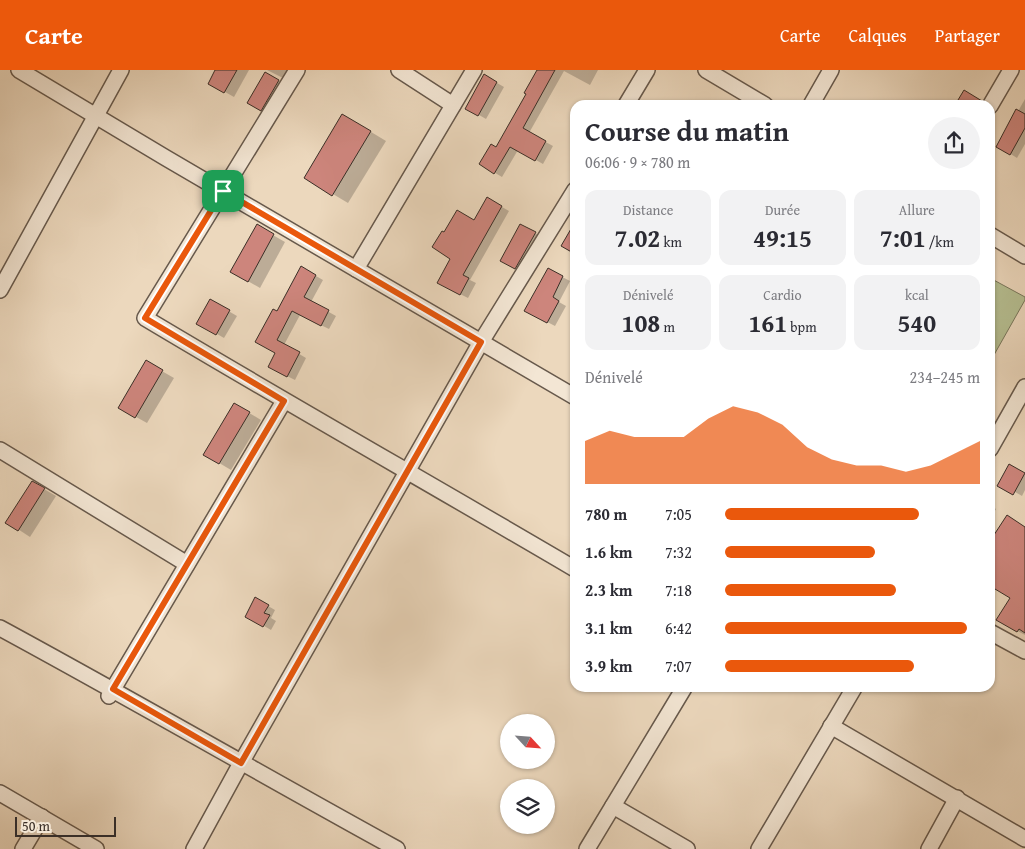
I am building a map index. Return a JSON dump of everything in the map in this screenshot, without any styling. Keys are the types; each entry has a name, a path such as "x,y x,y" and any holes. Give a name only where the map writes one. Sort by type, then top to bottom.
{"street":[{"path":"19,70 570,394"},
{"path":"0,290 122,70"},
{"path":"297,70 145,318 284,401 570,566"},
{"path":"399,70 453,104"},
{"path":"356,269 474,70"},
{"path":"629,100 647,70"},
{"path":"706,70 757,100"},
{"path":"814,100 831,70"},
{"path":"994,100 1011,70"},
{"path":"194,849 481,342 570,198"},
{"path":"995,238 1025,256"},
{"path":"995,440 1025,387"},
{"path":"111,693 284,401"},
{"path":"0,450 187,564"},
{"path":"0,628 111,693 396,849"},
{"path":"995,635 1025,651"},
{"path":"587,849 682,692"},
{"path":"760,849 852,692"},
{"path":"831,726 1025,839"},
{"path":"0,793 96,849"},
{"path":"929,849 957,798"},
{"path":"613,806 687,849"},
{"path":"23,849 42,817"}],"green space":[{"path":"995,281 1025,297 995,353"}],"building":[{"path":"215,70 237,70 224,93 208,84"},
{"path":"537,70 555,70 523,128 546,141 535,161 510,147 494,174 479,164 491,144 496,147 526,94 524,93"},
{"path":"265,72 279,80 261,111 247,103"},
{"path":"484,74 497,82 478,116 465,109"},
{"path":"964,90 980,100 958,100"},
{"path":"1016,109 1025,114 1025,128 1010,155 996,147"},
{"path":"342,114 371,131 332,196 304,178"},
{"path":"487,197 502,206 463,275 469,278 460,295 437,283 450,259 432,247 442,231 444,232 457,210 474,220"},
{"path":"257,224 274,234 248,282 230,272"},
{"path":"520,224 536,232 515,269 500,261"},
{"path":"570,231 570,251 561,246"},
{"path":"301,266 316,275 304,297 329,310 321,326 292,311 277,340 300,352 287,377 268,367 275,353 255,342 273,309 277,311"},
{"path":"548,268 563,276 553,297 559,301 547,323 524,311"},
{"path":"210,299 230,310 216,335 196,324"},
{"path":"146,360 163,370 135,418 118,408"},
{"path":"234,403 250,412 219,464 203,455"},
{"path":"1009,464 1025,473 1013,495 997,486"},
{"path":"32,481 45,488 18,531 5,523"},
{"path":"1007,515 1025,527 1025,633 1019,629 1017,632 996,620 1010,598 995,589 995,533"},
{"path":"255,597 269,605 264,613 270,615 263,627 245,617"}],"route":[{"path":"223,191 481,342 241,763 113,689 284,401 145,318 223,191"}]}
